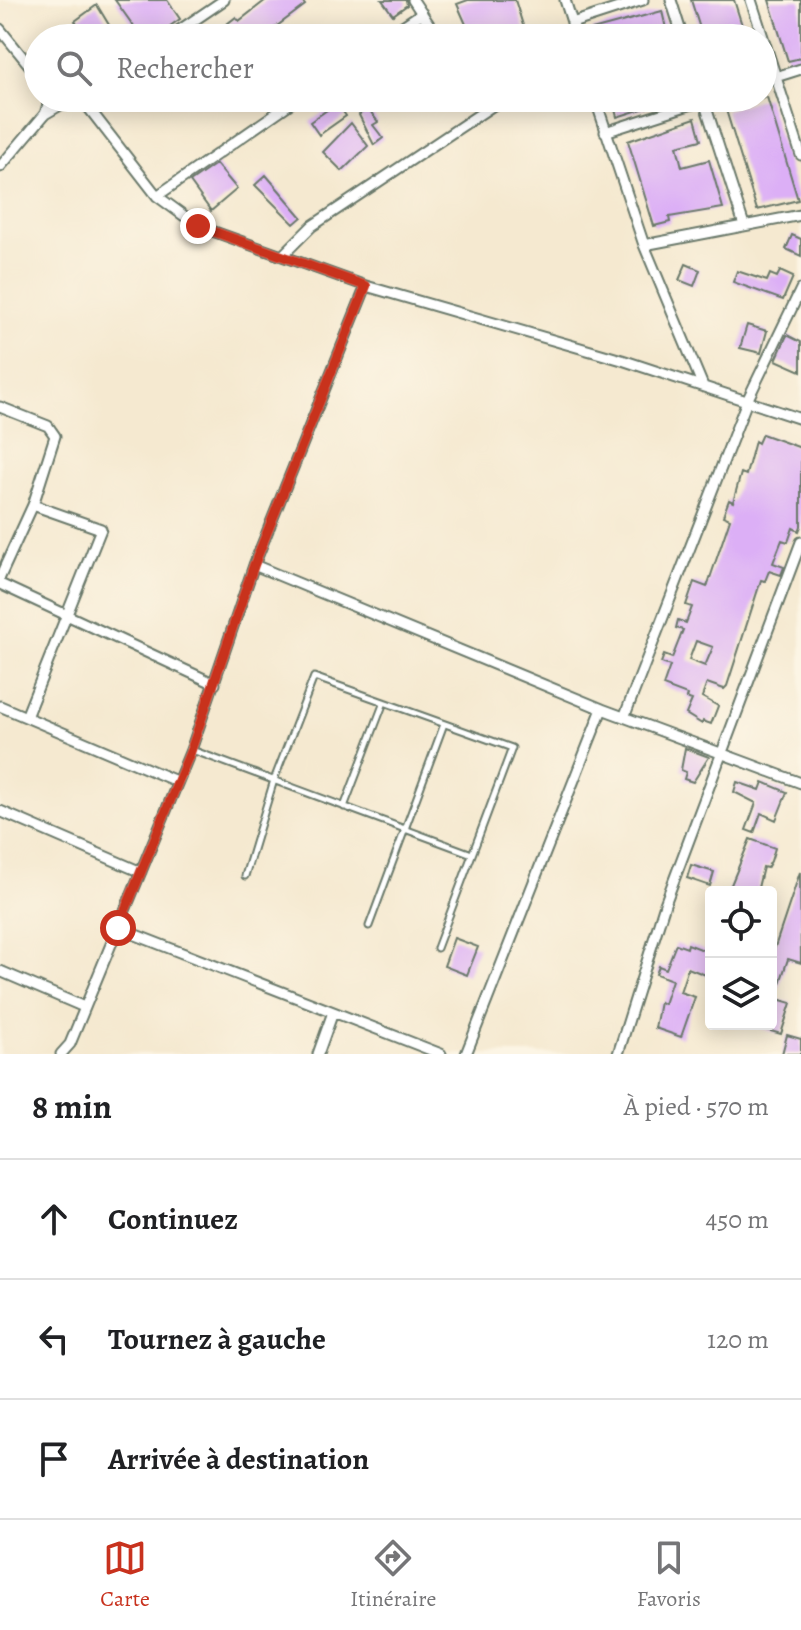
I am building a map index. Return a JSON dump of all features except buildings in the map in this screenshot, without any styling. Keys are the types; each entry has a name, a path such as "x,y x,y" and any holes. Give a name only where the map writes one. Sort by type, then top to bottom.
{"street":[{"path":"189,24 224,0"},
{"path":"413,0 429,24"},
{"path":"565,0 572,23 643,0"},
{"path":"671,0 679,24"},
{"path":"751,0 759,24"},
{"path":"406,24 422,13"},
{"path":"0,29 24,59"},
{"path":"777,77 801,69"},
{"path":"777,80 801,155"},
{"path":"0,167 49,112"},
{"path":"84,112 157,196 198,226 366,286 703,386 801,419"},
{"path":"157,196 278,112"},
{"path":"282,256 312,226 482,112"},
{"path":"599,112 644,245 703,386"},
{"path":"605,132 666,112"},
{"path":"710,112 744,225"},
{"path":"644,245 801,215"},
{"path":"61,1054 70,1044 191,750 254,565 366,286"},
{"path":"625,715 747,401 801,289"},
{"path":"0,407 48,426 55,436 33,505 0,577"},
{"path":"26,717 101,529 33,505"},
{"path":"618,1054 665,904 801,542"},
{"path":"254,565 602,709 801,783"},
{"path":"0,584 215,684"},
{"path":"0,706 176,781"},
{"path":"466,1054 602,709"},
{"path":"0,811 141,872"},
{"path":"118,928 332,1015 441,1054"},
{"path":"0,971 84,1007"},
{"path":"318,1054 332,1015"}],"lane":[{"path":"245,876 274,780 314,677 512,748 437,948"},
{"path":"344,807 384,702"},
{"path":"369,926 444,724"},
{"path":"191,750 472,854"}],"route":[{"path":"118,928 191,750 254,565 366,286 198,226"}]}
